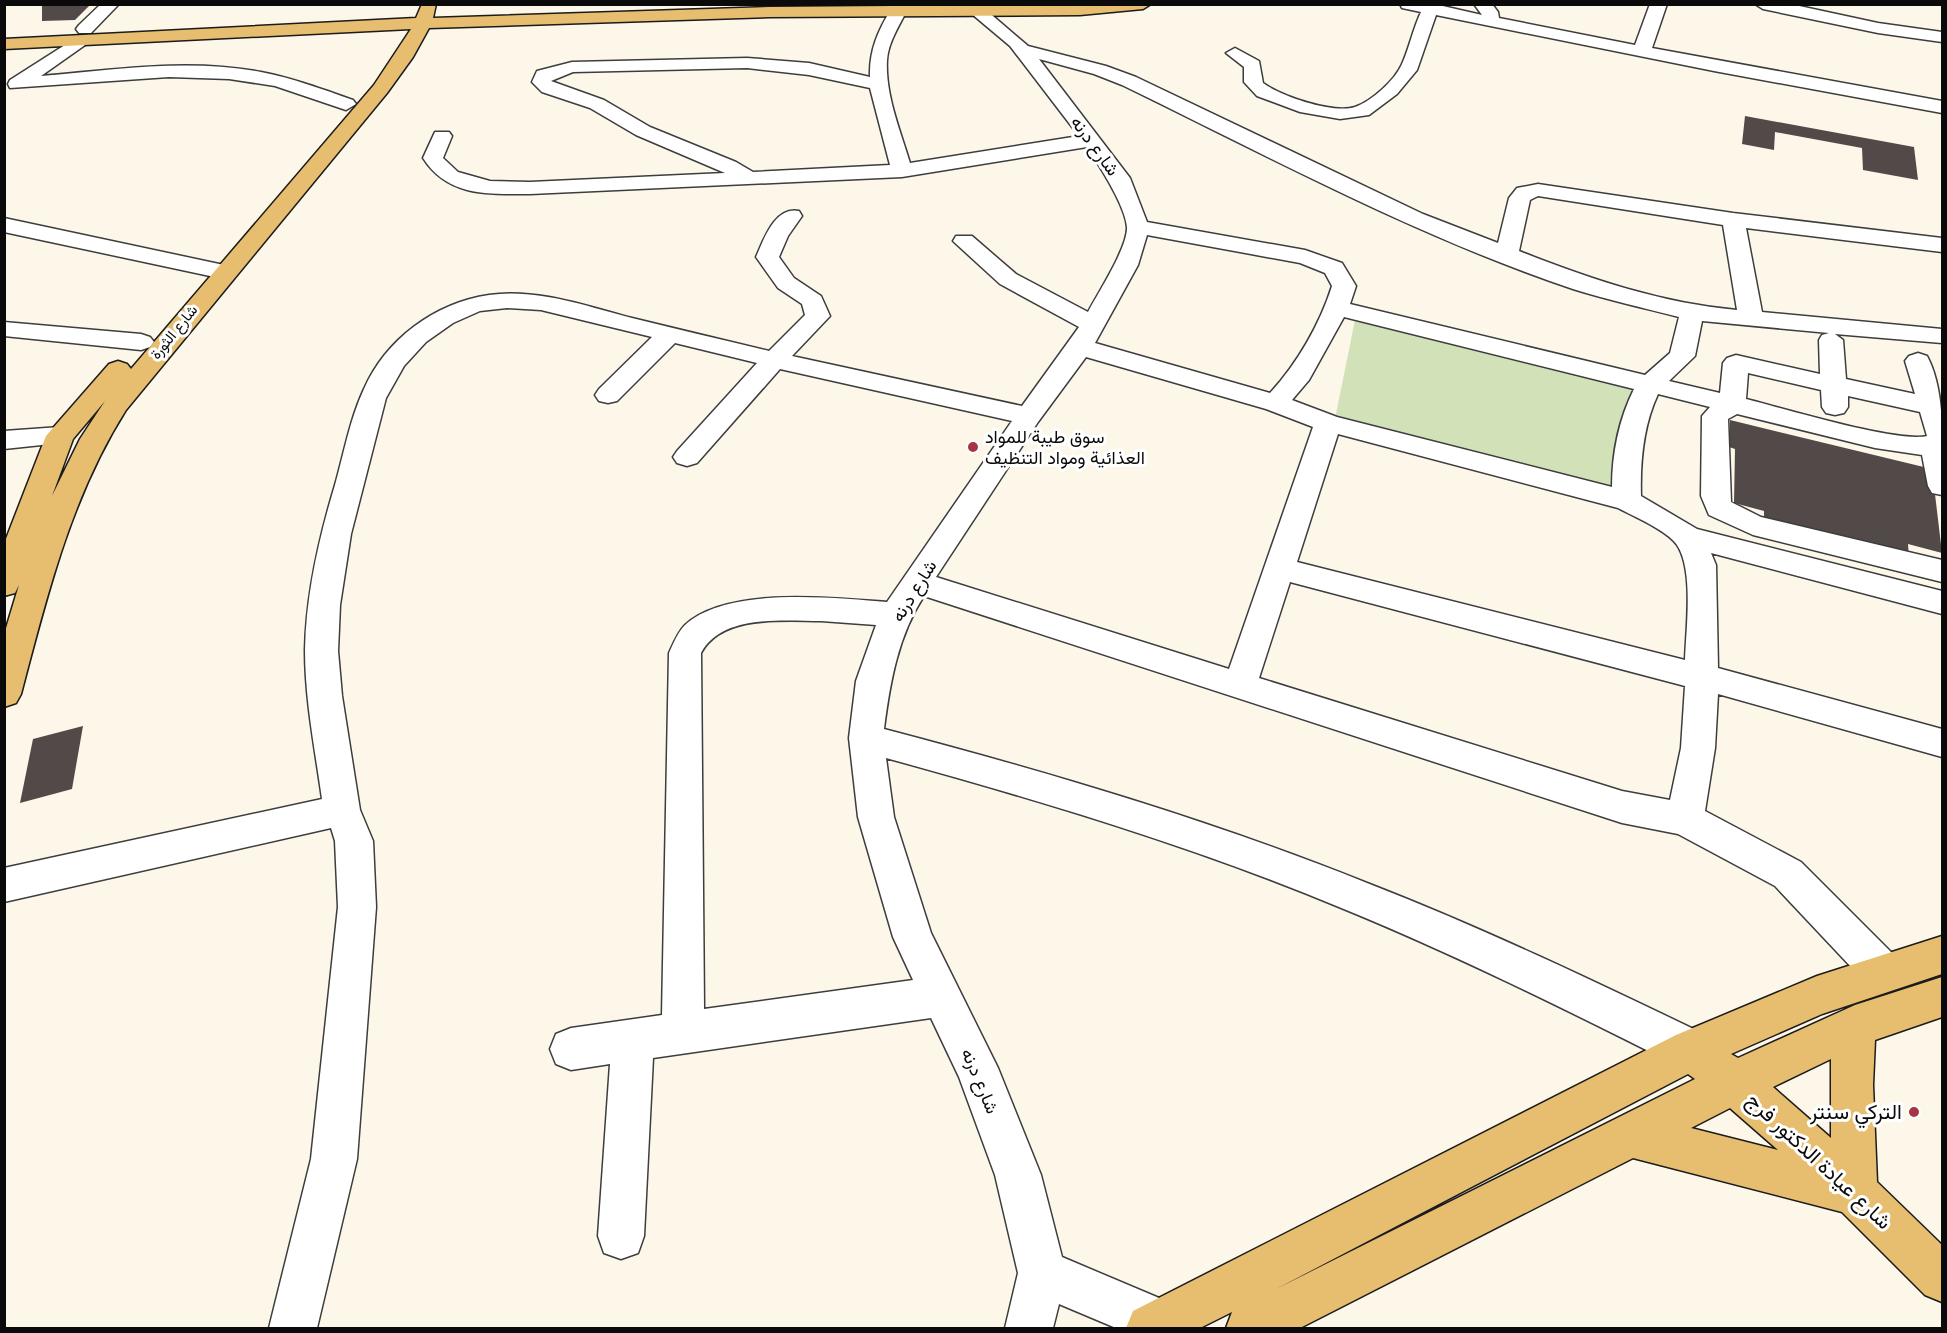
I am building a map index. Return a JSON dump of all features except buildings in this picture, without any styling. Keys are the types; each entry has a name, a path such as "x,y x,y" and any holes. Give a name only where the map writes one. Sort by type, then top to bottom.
{"main road":[{"path":"446,4 496,13"},
{"path":"344,23 381,38 402,30 426,15 700,4"},
{"path":"4,32 82,35 177,34 344,23 402,30 473,22 770,12 898,12 972,8 1021,27 1143,4"},
{"path":"344,23 388,8"},
{"path":"426,15 473,22"},
{"name":"شارع الثورة","path":"4,694 38,579 70,485 92,439 213,270 346,104 374,74 402,30 426,15"},
{"name":"شارع الثورة","path":"7,571 60,436 141,342 213,270 287,202 393,73 402,30"},
{"path":"4,44 40,43 82,35"},
{"path":"1156,1326 1691,1050 1817,996 1883,972 1942,955"},
{"path":"1250,1329 1736,1082 1855,1026 1942,997"},
{"path":"1632,1135 1855,1192 1851,1085 1855,1026"},
{"name":"شارع عيادة الدكتور فرج","path":"1691,1050 1736,1082 1855,1192 1942,1278"}],"street":[{"path":"11,89 82,35 111,4"},
{"path":"1408,4 1491,22 1942,107"},
{"path":"1482,4 1490,12 1491,22"},
{"path":"1642,51 1659,4"},
{"path":"1763,4 1854,24 1942,37"},
{"name":"شارع درنه","path":"972,8 1021,27 1092,140 1119,178 1138,227 1126,265 1086,335 895,615 873,681 866,738 876,817 913,936 976,1068 1018,1175 1042,1273 1029,1329"},
{"path":"1235,53 1253,64 1251,75 1255,86 1267,94 1330,113 1346,115 1361,112 1403,76 1413,61 1415,45 1430,10"},
{"path":"898,12 887,32 878,58 880,94 902,171"},
{"path":"1021,27 1100,70 1129,81 1415,219 1581,284 1692,313 1741,340 1834,385 1934,407"},
{"path":"11,64 40,43"},
{"path":"751,180 729,166 643,132 603,107 549,88 541,82 544,75 572,67 747,63 809,69 881,85"},
{"path":"11,89 158,73 207,72 279,82 346,104"},
{"path":"442,136 435,146 433,158 444,174 481,186 530,188 654,181 751,180 902,171 1092,140"},
{"path":"1506,256 1520,198 1525,193 1538,190 1733,220 1942,245"},
{"path":"687,457 774,360 818,316 813,301 786,284 767,257 777,235 791,216"},
{"path":"1733,220 1741,340 1732,405 1715,416 1715,496 1719,508 1753,525 1942,570"},
{"path":"4,225 213,270"},
{"path":"1138,227 1305,257 1334,268 1344,286 1336,308 1296,380 1275,403"},
{"path":"964,240 1008,279 1086,335 1328,423 1627,501 1650,512 1688,537 1942,602"},
{"path":"293,1329 334,1159 357,907 354,841 342,810 327,705 322,630 332,549 369,414 383,376 400,351 440,320 462,309 491,302 526,302 573,310 774,360 1029,416"},
{"path":"1336,308 1836,430 1914,446 1934,446"},
{"path":"1627,501 1626,462 1639,406 1649,385 1668,371 1682,356 1692,313"},
{"path":"4,329 141,342"},
{"path":"608,395 669,334"},
{"path":"1741,340 1942,336"},
{"path":"1831,339 1836,430"},
{"path":"1918,361 1934,407 1941,437 1934,446 1942,486"},
{"path":"1240,686 1328,423"},
{"path":"4,440 60,436"},
{"path":"1685,819 1698,748 1702,677 1701,565 1688,537"},
{"path":"1279,568 1702,677 1942,743"},
{"path":"918,583 1622,807 1685,819 1788,874 1883,972"},
{"path":"683,1034 686,653 696,633 719,620 762,611 810,609 895,615"},
{"path":"866,738 1002,774 1163,826 1303,875 1532,972 1691,1050"},
{"path":"4,885 342,810"},
{"path":"572,1049 942,996"},
{"path":"621,1236 633,1042"},
{"path":"1042,1273 1156,1326"}],"green space":[{"path":"1356,315 1636,385 1617,493 1335,419"}],"place":[{"name":"سوق طيبة للمواد العذائية ومواد التنظيف","path":"973,447"},
{"name":"التركي سنتر","path":"1914,1112"}]}
